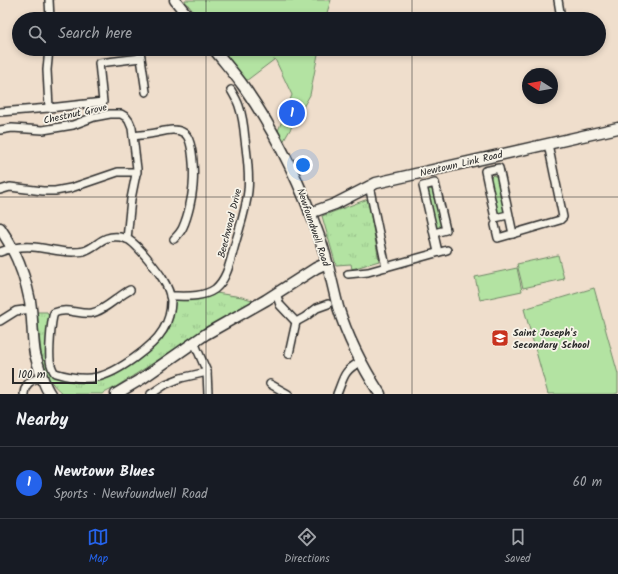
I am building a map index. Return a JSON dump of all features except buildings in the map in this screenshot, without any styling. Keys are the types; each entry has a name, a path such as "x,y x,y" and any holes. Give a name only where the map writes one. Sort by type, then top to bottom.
{"street":[{"path":"49,0 50,12"},
{"path":"175,0 184,12"},
{"path":"558,0 560,12"},
{"path":"48,56 47,70 49,108"},
{"name":"Newfoundwell Road","path":"220,56 244,87 266,121 283,150 298,181 320,239 345,328 360,362 380,394"},
{"path":"0,112 103,102 99,63 141,58 146,92"},
{"name":"Beechwood Drive","path":"170,296 201,295 214,289 223,280 232,256 246,205 249,180 241,116 239,106 231,90"},
{"name":"Chestnut Grove","path":"0,130 12,128 42,130 73,125 94,117 110,114 121,114 126,117 129,121 134,136 136,172 131,198 127,239"},
{"name":"Newtown Link Road","path":"310,213 335,204 376,183 618,128"},
{"path":"134,136 172,130 185,133 190,140 194,172 193,186 183,229 174,239"},
{"path":"495,225 498,238 560,220 563,217 548,144"},
{"path":"508,215 495,218 486,171 499,168 512,234"},
{"path":"0,190 10,187 55,191 71,188 118,172 136,172"},
{"path":"434,233 446,230 435,183 423,186 438,252"},
{"path":"368,186 386,267"},
{"path":"0,228 16,256 26,286 31,309 35,353 45,387 50,394"},
{"path":"0,252 12,248 32,247 61,251 83,251 91,248 106,238 112,237 127,239 140,250 162,278 170,296 171,303 167,324 152,344 121,366 98,377 72,377 56,373 50,364 49,355 54,313 62,310 87,314 98,312 130,290"},
{"path":"348,274 368,272 447,250"},
{"path":"116,394 143,378 206,334 316,268 327,263"},
{"path":"276,293 280,305 296,322"},
{"path":"296,322 306,317 317,308 328,304"},
{"path":"0,321 16,311 31,309"},
{"path":"289,354 296,322"},
{"path":"194,342 207,372 208,394"},
{"path":"337,394 344,374 350,367 360,362"},
{"path":"151,394 166,384 181,378 207,372"},
{"path":"24,394 24,390 30,381 42,377"},
{"path":"270,384 288,394"}],"green space":[{"path":"331,0 327,12 194,12 185,1"},
{"path":"227,56 318,56 310,95 283,142 278,131 292,95 275,59 246,81"},
{"path":"493,175 498,179 504,210 503,213 499,214 497,212 490,180"},
{"path":"433,189 443,226 438,230 435,228 427,193 427,190"},
{"path":"368,199 379,261 352,269 351,264 336,265 322,216"},
{"path":"558,255 564,279 523,288 517,264"},
{"path":"517,268 522,291 480,300 475,277"},
{"path":"594,288 618,374 618,393 548,394 524,309"},
{"path":"216,293 252,300 243,309 231,313 114,388 102,394 63,394 48,377 42,354 37,312 47,312 50,317 47,365 64,379 79,382 90,382 96,381 123,366 158,342 169,329 173,307 177,300 183,298 203,298"}],"place":[{"name":"Newtown Blues","path":"292,113"},
{"name":"Saint Joseph's Secondary School","path":"500,338"}]}
